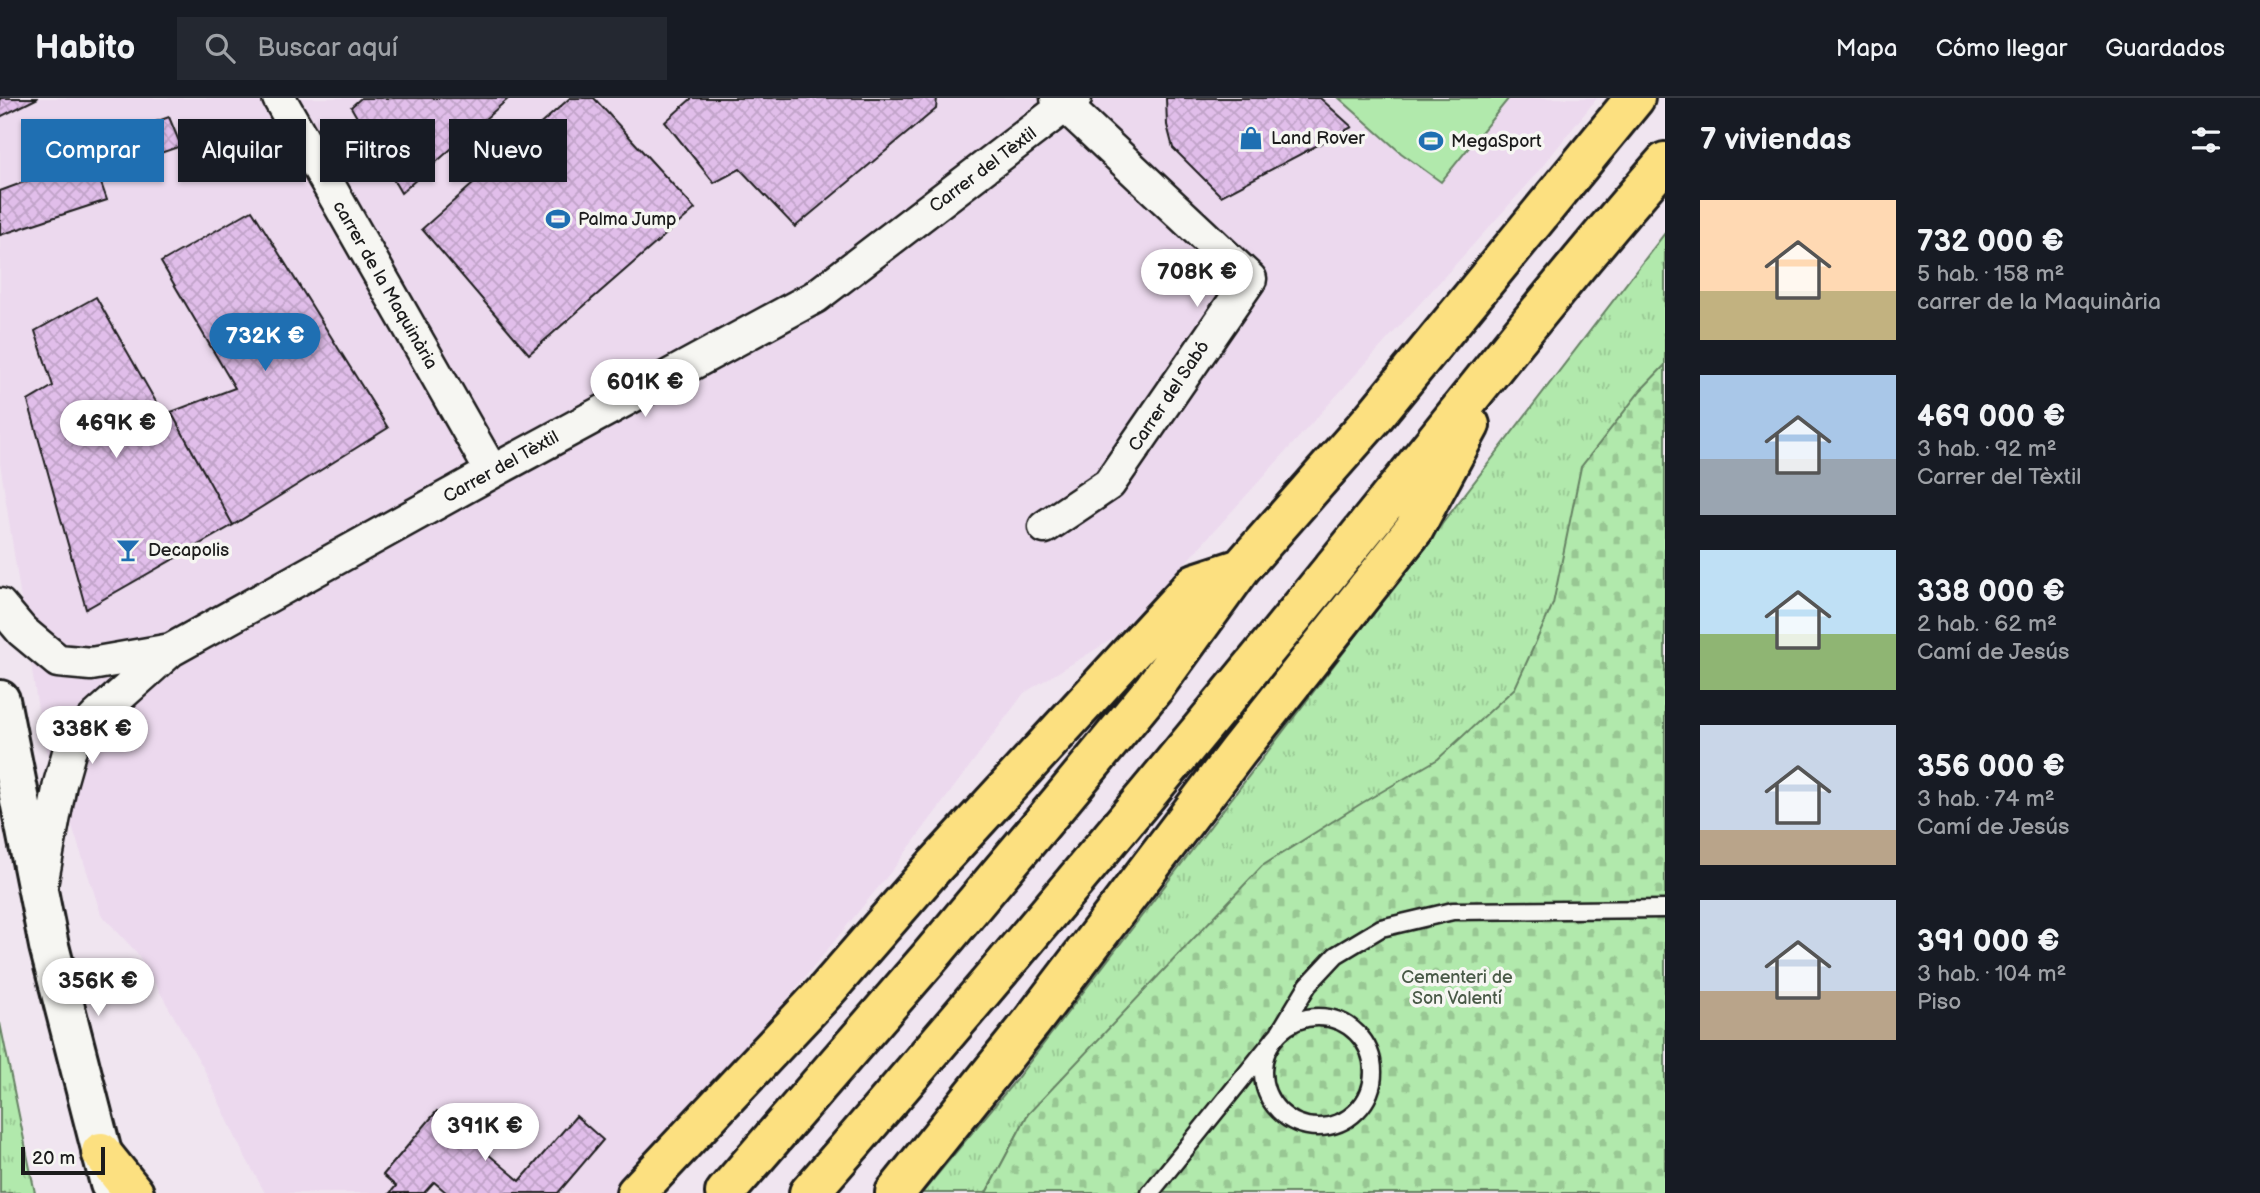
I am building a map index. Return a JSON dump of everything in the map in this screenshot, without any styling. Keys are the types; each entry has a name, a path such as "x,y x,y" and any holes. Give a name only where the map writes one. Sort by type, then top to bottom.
{"highway":[{"path":"725,1193 929,958 1064,797 1154,688 1241,568 1373,418 1635,98"},
{"path":"809,1193 1115,836 1517,340 1665,162"},
{"path":"895,1193 1031,1023 1238,751 1414,529 1517,340"},
{"path":"636,1193 825,992 941,859 1195,583 1241,568"},
{"path":"101,1152 134,1193"}],"street":[{"name":"carrer de la Maquinària","path":"279,98 492,472"},
{"name":"Carrer del Tèxtil","path":"171,650 816,297 1066,101"},
{"name":"Carrer del Sabó","path":"1045,527 1109,484 1250,279 1066,101"},
{"path":"0,605 22,631 58,660 91,664 171,650"},
{"path":"39,897 60,784 72,742 171,650"},
{"path":"0,700 39,897 112,1193"}],"lane":[{"path":"1150,1193 1279,1033 1293,1023 1310,1017 1328,1017 1345,1023 1359,1034 1369,1049 1373,1066 1372,1084 1365,1101 1354,1114 1338,1123 1319,1127 1301,1124 1284,1115 1272,1102 1264,1085 1263,1066 1268,1048 1279,1033 1308,985 1336,955 1381,928 1453,911 1665,909"}],"shaded area":[{"path":"0,98 1597,98 1529,183 1186,562 1111,640 1024,693 894,868 753,1041 655,1154 615,1193 265,1193 241,1149 204,1069 138,954 101,914 42,735 0,463"}],"green space":[{"name":"MegaSport","path":"1339,98 1509,98 1441,182 1401,153"},
{"path":"1665,233 1665,886 1028,1114 986,1193 922,1193 1015,1081"},
{"name":"Cementeri de Son Valentí","path":"1665,365 1665,1193 986,1193 1028,1114 1262,866 1438,759 1515,688 1553,604 1581,467 1641,390"},
{"path":"0,1023 35,1193 0,1193"}],"building":[{"path":"0,98 38,98 0,117"},
{"path":"361,98 509,98 485,119 449,119 449,151 435,163 435,119 358,119 351,107"},
{"name":"Palma Jump","path":"570,98 594,98 695,209 529,354 422,229 475,182 567,182 567,119 546,119"},
{"path":"692,98 937,98 936,109 795,227 740,169 714,183 665,122"},
{"name":"Land Rover","path":"1166,98 1320,98 1352,127 1221,196 1173,148 1167,125"},
{"path":"169,117 178,139 178,147 164,152 164,119"},
{"path":"24,182 101,182 107,200 0,235 0,191"},
{"path":"395,182 414,182 401,193"},
{"path":"252,210 388,428 233,525 171,412 235,388 161,262"},
{"path":"96,297 164,416 171,412 233,525 86,609 28,401 53,386 35,331"},
{"path":"437,1111 520,1181 576,1116 603,1140 558,1193 447,1193 434,1182 424,1193 390,1193 396,1186 383,1175"}],"place":[{"name":"Land Rover","path":"1251,138"},
{"name":"MegaSport","path":"1431,141"},
{"name":"Palma Jump","path":"558,219"},
{"name":"Decapolis","path":"128,550"}]}
